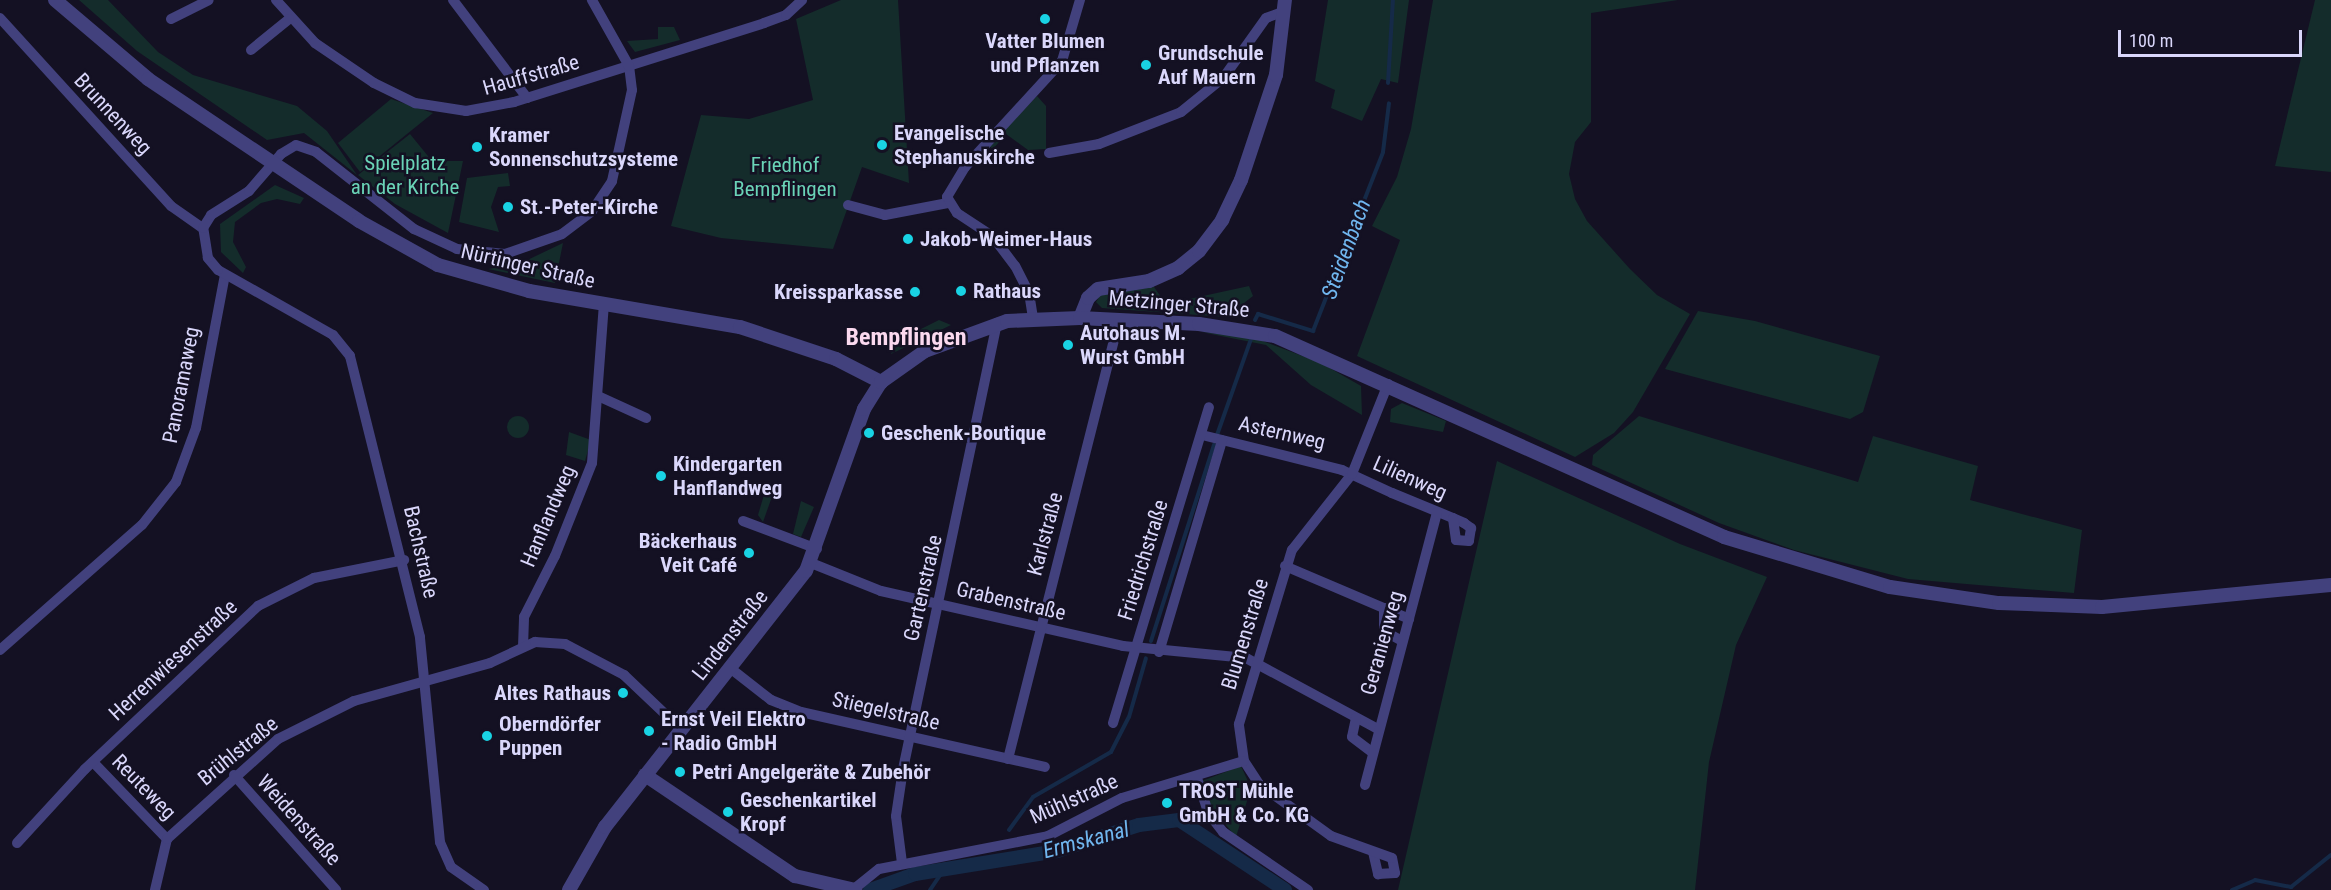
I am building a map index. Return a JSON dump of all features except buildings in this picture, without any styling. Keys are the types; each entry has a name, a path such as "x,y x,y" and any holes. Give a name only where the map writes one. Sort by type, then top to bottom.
{"street":[{"name":"Nürtinger Straße","path":"55,0 83,27 148,79 372,230 438,265 505,286 754,331 859,368 881,382"},
{"path":"171,19 209,0"},
{"name":"Hauffstraße","path":"276,0 289,19 354,71 407,100 466,111 527,98 786,15 802,0"},
{"path":"453,0 527,98"},
{"path":"225,275 208,258 203,228 211,215 249,191 288,148 303,145 386,210 443,244 486,255 524,250 573,227 607,191 622,148 632,90 629,66 592,0"},
{"path":"802,0 808,0"},
{"path":"948,203 953,182 1062,61 1080,0"},
{"path":"1049,153 1099,144 1181,112 1224,77 1266,18 1285,6"},
{"path":"1080,318 1088,298 1098,289 1149,281 1184,263 1222,220 1241,180 1273,85 1285,6"},
{"name":"Brunnenweg","path":"0,18 171,206 203,228"},
{"path":"250,50 289,19"},
{"path":"848,205 885,215 948,203 998,242 1026,284 1033,318"},
{"name":"Bachstraße","path":"225,275 322,328 346,349 404,560 427,680 442,849 455,872 483,890"},
{"name":"Panoramaweg","path":"0,650 142,525 176,482 196,428 225,275"},
{"name":"Hanflandweg","path":"523,646 524,616 592,463 604,304"},
{"name":"Metzinger Straße","path":"881,382 925,351 997,323 1033,318 1119,320 1257,331 1388,384 1503,438 1744,545 1890,587 2072,607 2253,596 2331,585"},
{"name":"Karlstraße","path":"1008,759 1119,320"},
{"name":"Gartenstraße","path":"902,862 896,816 909,736 940,604 997,323"},
{"name":"Lindenstraße","path":"569,890 595,840 811,563 862,416 881,382"},
{"name":"Blumenstraße","path":"1373,852 1299,816 1259,784 1244,761 1239,724 1286,566 1306,527 1352,474 1388,384"},
{"path":"598,396 646,418"},
{"name":"Friedrichstraße","path":"1113,723 1209,407"},
{"name":"Asternweg","path":"1202,435 1352,474"},
{"path":"1159,652 1222,440"},
{"name":"Lilienweg","path":"1352,474 1453,518"},
{"name":"Geranienweg","path":"1365,785 1437,512"},
{"path":"744,520 817,549"},
{"name":"Herrenwiesenstraße","path":"31,840 17,843 93,762 232,628 274,596 328,574 404,560"},
{"name":"Grabenstraße","path":"811,563 864,586 1041,628 1137,649 1236,656 1256,663 1378,729"},
{"path":"1286,566 1408,619"},
{"path":"1384,608 1384,631 1402,641"},
{"name":"Brühlstraße","path":"167,839 234,776 278,739 326,714 427,680 490,663 523,646 555,641 624,675 682,730"},
{"name":"Stiegelstraße","path":"730,668 784,706 1045,767"},
{"path":"1356,718 1352,737 1373,753"},
{"name":"Mühlstraße","path":"855,890 869,873 902,862 1048,836 1122,798 1197,778 1244,761"},
{"name":"Reuteweg","path":"93,762 167,839"},
{"name":"Weidenstraße","path":"234,776 336,890"},
{"path":"645,776 795,876 855,890"},
{"path":"1197,778 1209,814 1223,832 1308,890"},
{"path":"155,890 167,839"}],"green space":[{"path":"79,0 108,0 158,52 193,75 297,106 327,131 357,175 304,133 267,140 137,51"},
{"name":"Friedhof Bempflingen","path":"841,0 898,0 909,183 862,167 833,249 721,238 671,226 701,115 749,119 813,100 796,19"},
{"path":"1328,0 1409,0 1398,83 1381,79 1362,121 1331,108 1335,90 1315,81"},
{"path":"1433,0 1678,0 1591,13 1591,122 1575,142 1569,174 1575,199 1587,221 1630,269 1657,295 1690,314 1633,412 1614,433 1575,457 1357,356 1400,240 1372,226 1397,177 1411,129"},
{"path":"2315,0 2331,0 2331,172 2275,166"},
{"path":"658,27 674,27 680,40 635,52 627,41 658,39"},
{"path":"1037,96 1046,106 1046,149 1028,150 1006,134 993,149 989,146"},
{"path":"391,99 433,113 360,172 338,143"},
{"name":"Spielplatz an der Kirche","path":"410,134 432,161 463,161 448,233 395,204 358,175"},
{"path":"508,173 510,186 498,187 491,207 499,232 459,222 467,178"},
{"path":"275,185 304,198 300,204 277,199 261,203 235,222 233,242 246,267 243,273 221,252 220,224"},
{"path":"563,243 555,283 488,269 519,264"},
{"path":"1249,286 1253,296 1226,317 1102,308 1096,302 1101,294 1154,287 1166,304"},
{"path":"1698,311 1755,321 1880,356 1863,412 1850,419 1665,369"},
{"path":"939,320 951,325 891,354 901,326 919,330"},
{"path":"1201,332 1255,338 1321,363 1361,386 1362,415 1311,385 1266,345"},
{"path":"1402,403 1446,421 1443,432 1390,422 1391,409"},
{"path":"518,416 526,419 529,427 526,435 518,438 510,435 507,427 510,419"},
{"path":"1639,416 1858,482 1873,436 1978,466 1970,500 2082,530 2074,593 1908,579 1794,550 1719,523 1592,465 1593,455"},
{"path":"569,432 591,440 585,461 566,455"},
{"path":"1497,461 1680,544 1767,577 1736,645 1709,762 1695,890 1398,890"},
{"path":"766,488 774,491 763,522 758,515"},
{"path":"801,501 814,507 801,537 793,534"},
{"path":"1241,766 1251,788 1236,837 1211,807 1202,781"}],"waterway":[{"name":"Steidenbach","path":"1388,83 1393,0"},
{"name":"Steidenbach","path":"1255,320 1258,314 1313,331 1383,152 1389,103"},
{"name":"Steidenbach","path":"1217,435 1251,339"},
{"name":"Steidenbach","path":"1151,641 1214,445"},
{"name":"Steidenbach","path":"1009,830 1033,797 1111,752 1129,717 1146,658"},
{"name":"Ermskanal","path":"870,890 915,874 1057,851 1139,825 1179,820 1285,890"},
{"path":"2232,890 2255,880 2291,887 2331,855"},
{"path":"930,890 945,868"}],"place":[{"name":"Vatter Blumen und Pflanzen","path":"1045,19"},
{"name":"Grundschule Auf Mauern","path":"1146,65"},
{"name":"Evangelische Stephanuskirche","path":"882,145"},
{"name":"Kramer Sonnenschutzsysteme","path":"477,147"},
{"name":"St.-Peter-Kirche","path":"508,207"},
{"name":"Jakob-Weimer-Haus","path":"908,239"},
{"name":"Rathaus","path":"961,291"},
{"name":"Kreissparkasse","path":"915,292"},
{"name":"Autohaus M. Wurst GmbH","path":"1068,345"},
{"name":"Geschenk-Boutique","path":"869,433"},
{"name":"Kindergarten Hanflandweg","path":"661,476"},
{"name":"Bäckerhaus Veit Café","path":"749,553"},
{"name":"Altes Rathaus","path":"623,693"},
{"name":"Ernst Veil Elektro - Radio GmbH","path":"649,731"},
{"name":"Oberndörfer Puppen","path":"487,736"},
{"name":"Petri Angelgeräte & Zubehör","path":"680,772"},
{"name":"TROST Mühle GmbH & Co. KG","path":"1167,803"},
{"name":"Geschenkartikel Kropf","path":"728,812"}],"district":[{"name":"Bempflingen","path":"906,338"}]}
